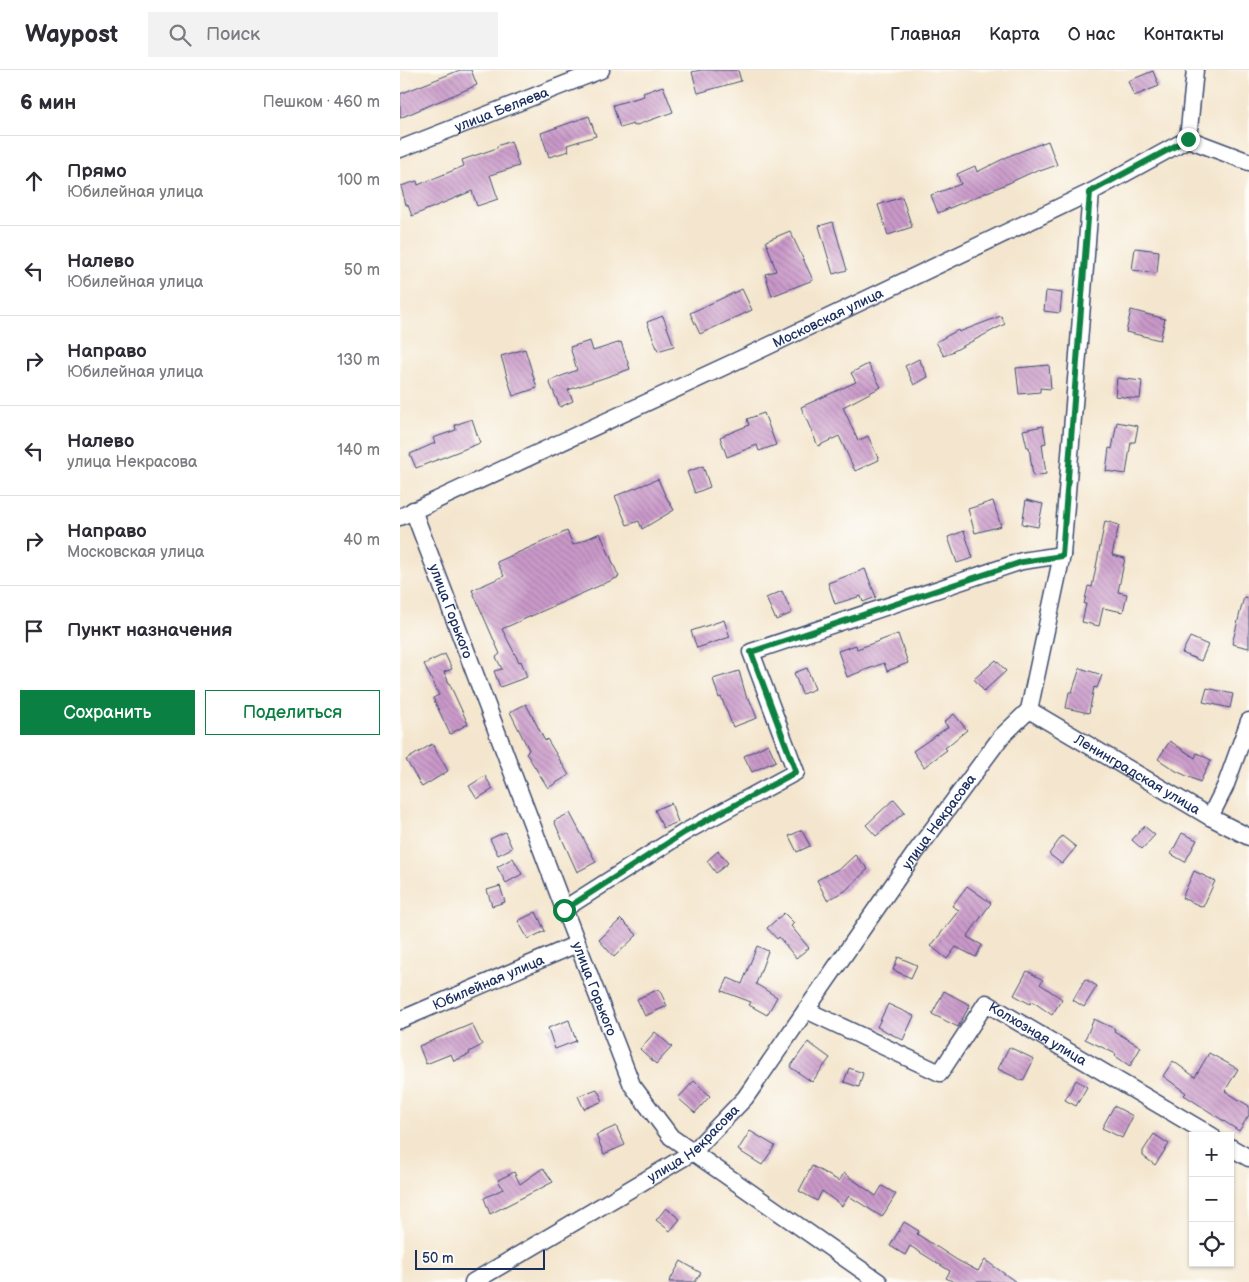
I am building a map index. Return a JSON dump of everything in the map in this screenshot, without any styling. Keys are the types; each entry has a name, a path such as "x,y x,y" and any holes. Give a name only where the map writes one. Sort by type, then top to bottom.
{"street":[{"name":"улица Беляева","path":"400,148 601,70"},
{"path":"1195,70 1188,139 1249,162"},
{"name":"Московская улица","path":"407,513 760,350 1090,192 1188,139"},
{"path":"1029,710 1062,556 1090,192"},
{"name":"улица Горького","path":"407,513 632,1085 671,1137 879,1282"},
{"path":"564,910 685,832 796,772 751,652 1022,562 1062,556"},
{"name":"Ленинградская улица","path":"1029,710 1210,817 1249,837"},
{"name":"улица Некрасова","path":"473,1282 693,1152 744,1098 915,853 1002,737 1029,710"},
{"path":"1210,817 1225,787 1249,720"},
{"name":"Юбилейная улица","path":"400,1020 578,944"},
{"name":"Колхозная улица","path":"806,1010 940,1073 986,1004 1205,1132"},
{"path":"1234,1149 1249,1158"}],"building":[{"path":"460,70 471,70 477,85 400,118 400,94"},
{"path":"701,70 738,70 741,81 698,93 692,72"},
{"path":"1153,71 1159,86 1134,96 1128,81"},
{"path":"663,86 673,112 634,126 633,124 620,128 613,105 644,96 643,93"},
{"path":"589,116 596,136 567,145 569,151 549,157 541,133"},
{"path":"511,141 519,166 490,175 498,199 477,206 472,191 412,216 408,205 406,205 401,186 417,181 418,185 464,166 462,160"},
{"path":"1048,141 1057,165 1040,171 1039,169 938,213 931,195 961,184 957,174 975,166 977,172 1011,155"},
{"path":"902,197 912,227 888,235 878,205"},
{"path":"833,222 847,270 833,274 819,226"},
{"path":"790,231 813,280 772,296 765,274 776,271 766,241"},
{"path":"1135,248 1159,251 1157,273 1132,270"},
{"path":"742,289 752,310 700,334 690,313"},
{"path":"1046,291 1062,293 1060,313 1044,311"},
{"path":"1131,310 1165,319 1160,340 1126,332"},
{"path":"663,316 674,346 658,351 647,322"},
{"path":"1001,316 1005,324 944,356 936,342 958,330 959,332"},
{"path":"590,341 593,351 621,342 630,369 568,390 573,401 560,407 549,381 577,370 570,347"},
{"path":"525,349 537,388 513,396 501,356"},
{"path":"919,359 928,377 914,385 905,366"},
{"path":"868,364 881,387 843,407 858,441 868,436 879,460 855,471 839,436 818,446 801,407 856,382 851,373"},
{"path":"1049,365 1051,389 1040,388 1040,392 1019,394 1016,368"},
{"path":"1117,378 1142,381 1140,399 1115,396"},
{"path":"764,413 776,445 759,451 757,445 727,457 720,437 749,425 747,419"},
{"path":"472,419 480,443 416,468 410,454 435,443 433,438 456,430 455,425"},
{"path":"1117,422 1138,426 1135,442 1131,442 1126,474 1106,471 1109,448 1112,449"},
{"path":"1043,426 1046,443 1042,444 1046,474 1033,476 1029,447 1027,447 1023,430"},
{"path":"703,466 710,487 695,493 687,472"},
{"path":"658,479 674,510 642,529 639,521 627,525 615,496"},
{"path":"1026,500 1043,504 1038,527 1022,524"},
{"path":"993,501 1001,526 975,533 968,509"},
{"path":"1105,521 1119,525 1112,555 1125,558 1118,592 1127,594 1123,612 1103,608 1099,626 1082,622 1088,586 1092,587"},
{"path":"567,531 573,545 600,533 619,577 502,629 519,662 521,661 527,677 500,687 494,671 502,669 496,657 500,654 472,590 504,576 497,562"},
{"path":"964,531 973,558 957,563 948,537"},
{"path":"865,569 876,597 863,602 861,596 835,604 828,583"},
{"path":"782,591 792,613 776,620 766,598"},
{"path":"1244,597 1249,598 1249,648 1232,644"},
{"path":"724,620 730,637 697,648 691,631"},
{"path":"898,634 908,663 887,671 884,663 847,677 838,651 856,645 857,649"},
{"path":"1190,637 1208,645 1201,661 1182,653"},
{"path":"445,654 452,669 444,672 468,724 450,734 433,698 439,695 424,664"},
{"path":"996,660 1006,671 984,691 974,679"},
{"path":"807,668 815,689 802,694 794,673"},
{"path":"1080,668 1102,675 1097,688 1094,687 1089,713 1066,708 1069,692 1072,692"},
{"path":"739,671 747,699 749,698 757,718 733,727 721,697 719,698 713,679"},
{"path":"1207,688 1233,694 1230,708 1203,702"},
{"path":"526,704 545,741 547,739 569,775 548,788 526,753 529,750 510,712"},
{"path":"954,714 967,730 945,748 947,750 924,767 913,751 948,727 944,722"},
{"path":"1170,741 1195,758 1197,753 1211,760 1200,782 1176,771 1158,759"},
{"path":"432,744 448,771 422,787 406,760"},
{"path":"768,744 776,761 752,772 744,756"},
{"path":"485,776 493,789 477,799 469,786"},
{"path":"894,799 905,812 876,836 866,825"},
{"path":"671,803 678,822 663,828 655,810"},
{"path":"570,813 596,862 577,872 554,821"},
{"path":"1144,826 1155,835 1142,849 1132,840"},
{"path":"802,830 810,846 797,852 789,836"},
{"path":"505,832 512,848 498,855 490,839"},
{"path":"1182,833 1197,840 1185,862 1171,854"},
{"path":"1062,836 1076,847 1062,864 1049,854"},
{"path":"718,851 728,863 716,873 707,861"},
{"path":"855,855 868,869 845,891 827,900 817,880 842,867"},
{"path":"513,858 522,874 506,883 497,867"},
{"path":"1194,871 1215,881 1203,907 1182,898"},
{"path":"500,886 505,902 492,906 487,890"},
{"path":"967,886 991,903 967,937 982,945 976,957 956,947 947,959 931,946 959,910 952,906"},
{"path":"536,912 545,931 528,939 518,921"},
{"path":"784,913 794,923 791,926 809,948 796,958 779,937 777,939 767,928"},
{"path":"621,919 637,935 614,957 599,940"},
{"path":"757,946 768,951 756,984 777,997 767,1015 749,1005 751,1002 722,991 728,978 742,984"},
{"path":"898,957 917,965 911,978 893,970"},
{"path":"1027,971 1043,980 1040,984 1062,999 1052,1015 1032,1001 1030,1004 1014,995"},
{"path":"1085,979 1097,986 1084,1007 1073,1000"},
{"path":"659,989 667,1006 645,1016 637,999"},
{"path":"944,991 970,1005 958,1027 932,1014"},
{"path":"888,1004 914,1016 903,1040 877,1027"},
{"path":"1094,1019 1115,1029 1114,1031 1141,1047 1130,1066 1115,1056 1116,1054 1085,1039"},
{"path":"569,1020 576,1041 555,1049 548,1028"},
{"path":"472,1024 482,1045 469,1052 470,1054 454,1061 451,1054 426,1064 419,1046"},
{"path":"655,1032 672,1047 656,1064 640,1049"},
{"path":"808,1042 830,1058 812,1082 790,1067"},
{"path":"1009,1047 1034,1059 1023,1081 998,1069"},
{"path":"1209,1053 1238,1069 1225,1091 1249,1106 1249,1115 1239,1131 1184,1095 1186,1093 1163,1076 1173,1061 1195,1077"},
{"path":"849,1068 863,1073 859,1087 844,1082"},
{"path":"1076,1080 1087,1087 1076,1106 1065,1100"},
{"path":"694,1081 710,1096 695,1113 678,1098"},
{"path":"597,1089 603,1101 584,1109 578,1096"},
{"path":"1114,1106 1133,1116 1122,1138 1102,1128"},
{"path":"616,1126 625,1145 604,1154 596,1135"},
{"path":"750,1131 775,1146 762,1165 738,1150"},
{"path":"1154,1134 1169,1144 1155,1165 1143,1156 1143,1151"},
{"path":"812,1166 839,1181 844,1173 876,1196 882,1186 896,1194 882,1217 849,1196 842,1206 822,1191 817,1201 799,1191"},
{"path":"543,1168 553,1182 490,1214 484,1198 503,1189 498,1180 514,1172 520,1184"},
{"path":"666,1208 680,1219 670,1231 656,1220"},
{"path":"904,1222 919,1231 917,1234 957,1260 978,1271 985,1260 1016,1282 954,1282 946,1278 950,1271 910,1246 905,1255 890,1246"},
{"path":"681,1261 701,1273 695,1282 669,1282"}],"route":[{"path":"564,910 685,832 796,772 751,652 1022,562 1062,556 1090,192 1188,139"}]}
